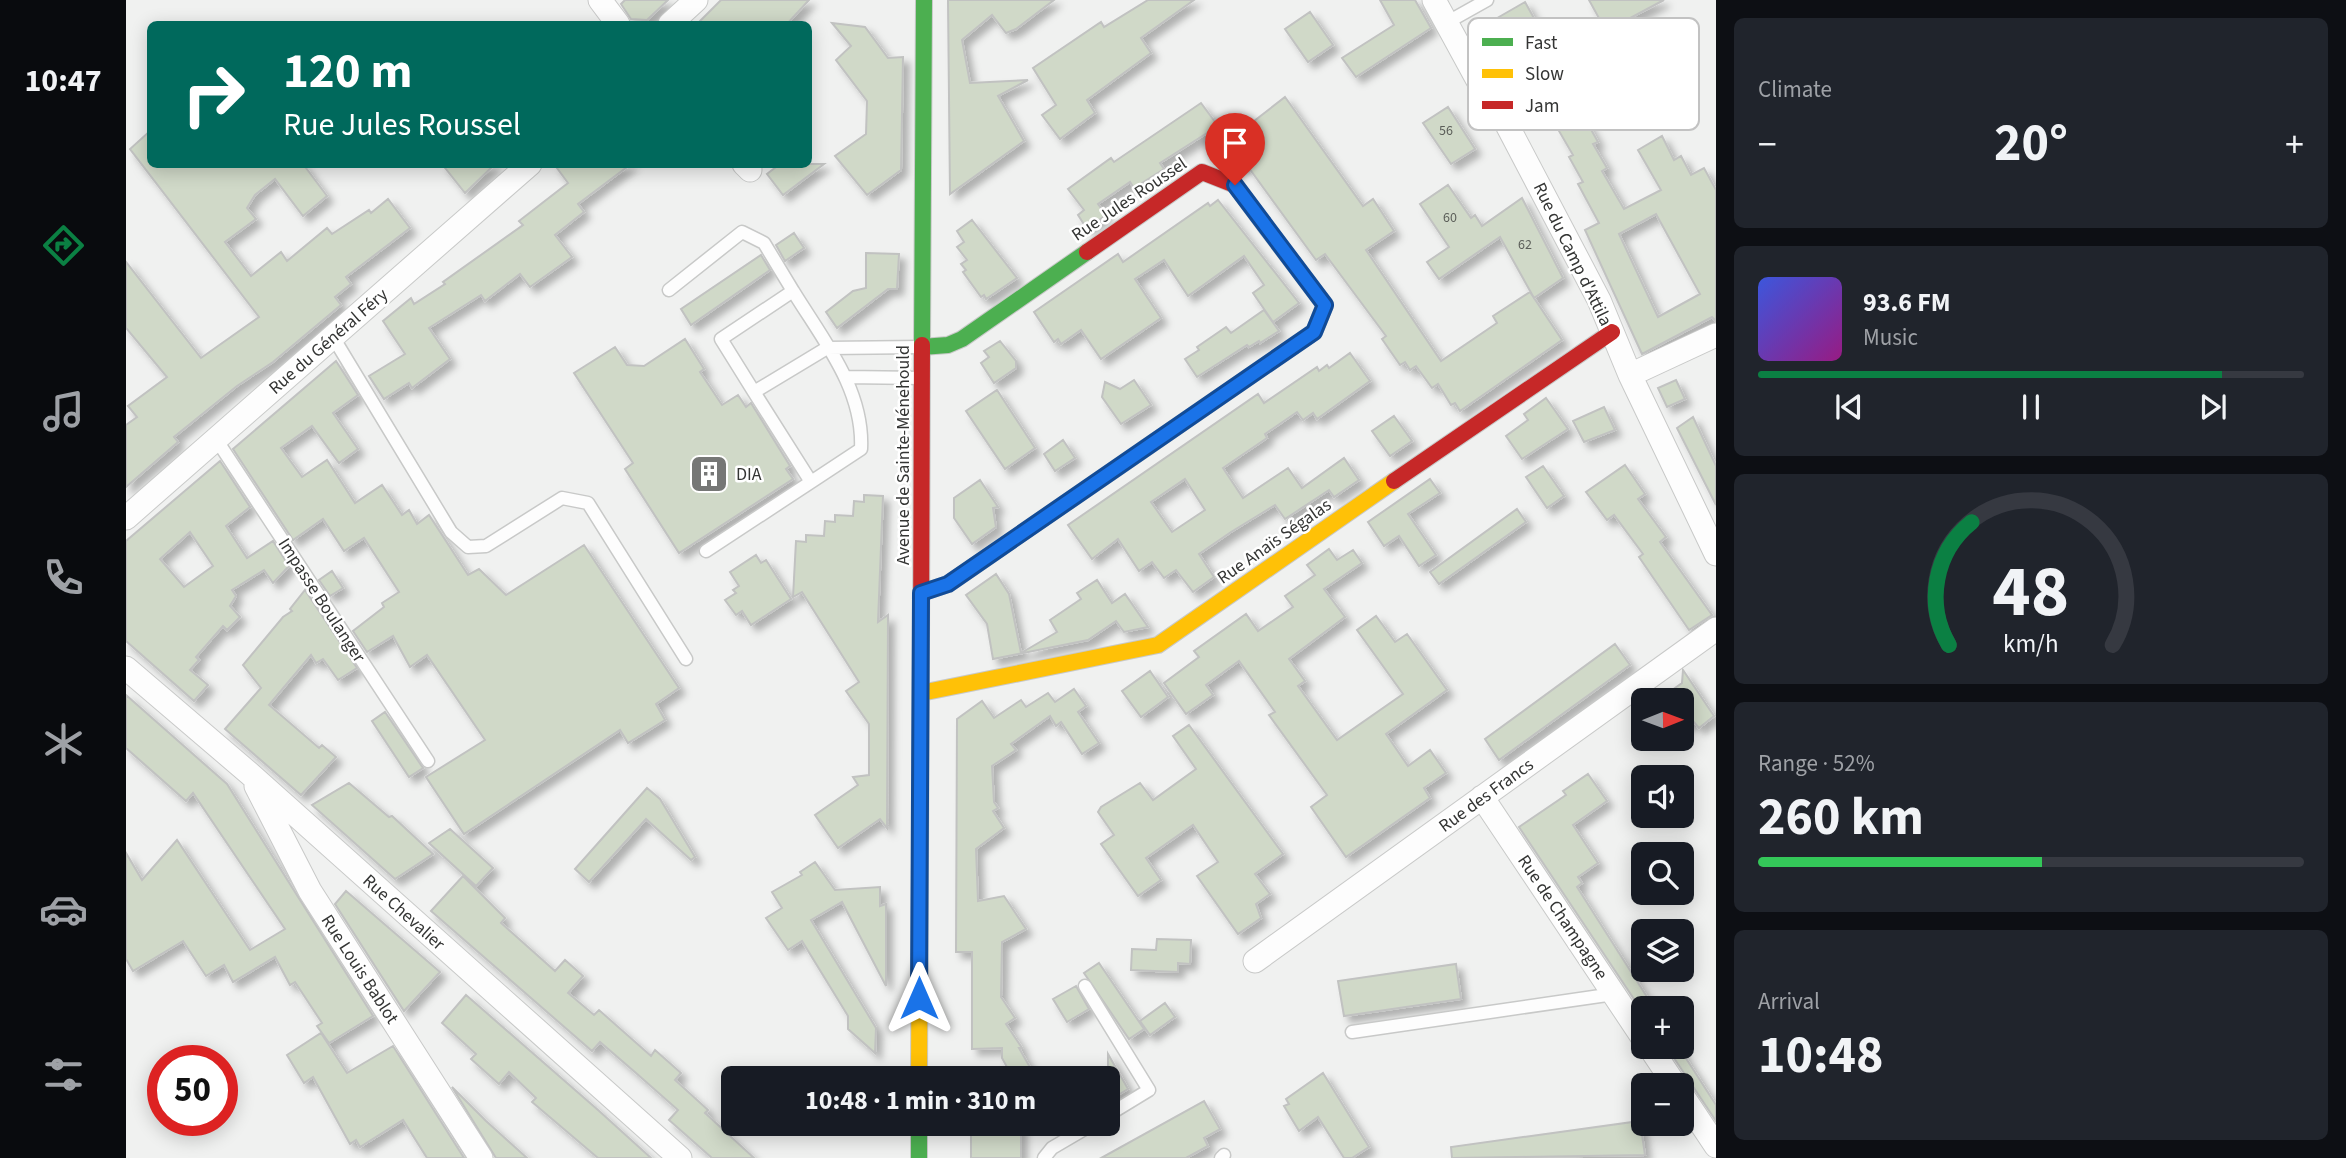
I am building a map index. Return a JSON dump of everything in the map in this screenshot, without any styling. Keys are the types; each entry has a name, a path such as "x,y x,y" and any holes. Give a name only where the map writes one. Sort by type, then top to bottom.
{"street":[{"path":"600,0 616,21"},
{"path":"673,21 696,0"},
{"name":"Avenue de Sainte-Ménehould","path":"919,1066 924,0"},
{"name":"Rue du Camp d'Attila","path":"1434,0 1468,63"},
{"name":"Rue du Camp d'Attila","path":"1510,130 1600,300 1630,375 1716,554"},
{"name":"Rue du Général Féry","path":"126,518 525,168"},
{"name":"Rue Jules Roussel","path":"921,593 948,584 1314,332 1325,305 1235,185 1202,172 962,339 937,347 922,347"},
{"name":"Rue Anaïs Ségalas","path":"921,693 1158,645 1612,332"},
{"path":"1630,375 1716,335"},
{"name":"Rue des Francs","path":"1255,961 1716,629"},
{"name":"Rue Chevalier","path":"126,668 250,774 680,1158"},
{"name":"Rue Louis Bablot","path":"250,774 310,891 481,1158"},
{"name":"Rue de Champagne","path":"1482,797 1631,1019"},
{"path":"1694,1113 1716,1146"},
{"path":"919,1136 919,1158"}],"lane":[{"path":"1446,23 1488,0"},
{"path":"669,290 742,232 764,243 845,377 862,425 861,449 706,551"},
{"path":"793,291 721,339 811,482"},
{"path":"333,337 451,532 468,547 486,546 562,498 588,503 686,659"},
{"path":"754,392 827,348 922,347"},
{"path":"845,377 922,378"},
{"name":"Impasse Boulanger","path":"216,439 428,761"},
{"path":"1085,986 1149,1090 1120,1108"},
{"path":"1352,1031 1614,993"},
{"path":"1044,1158 1052,1148 1072,1136"}],"building":[{"path":"625,0 668,0 647,20 631,19 621,4"},
{"path":"721,0 809,0 790,21 700,21"},
{"path":"948,0 1054,0 1016,29 1006,33 992,15 962,40 970,83 1028,80 998,96 1024,141 950,194"},
{"path":"1148,0 1194,0 1141,38 1151,53 1087,100 1095,113 1060,139 1042,115 1056,105 1033,68 1101,22 1104,27"},
{"path":"1380,0 1415,0 1431,28 1356,77 1342,58 1394,25"},
{"path":"1589,0 1664,0 1630,18 1599,18"},
{"path":"1525,2 1534,18 1497,18"},
{"path":"1310,12 1333,45 1308,62 1285,29"},
{"path":"832,23 865,27 888,58 903,57 901,170 867,195 835,156 866,134 867,101 836,60 851,46"},
{"path":"1285,97 1363,206 1373,199 1394,231 1366,250 1441,361 1497,323 1493,316 1530,292 1562,340 1460,411 1455,403 1451,405 1438,384 1432,388 1416,366 1410,370 1405,362 1400,365 1382,339 1386,336 1325,254 1316,260 1246,164 1242,167 1235,164 1215,138 1239,120 1245,128"},
{"path":"1201,103 1218,126 1160,163 1164,169 1134,188 1130,182 1098,204 1106,215 1087,229 1078,215 1084,210 1068,189 1111,158 1114,162"},
{"path":"1448,107 1475,149 1451,164 1423,123"},
{"path":"1591,130 1598,142 1593,144 1607,168 1602,171 1624,209 1661,190 1638,150 1662,136 1674,160 1681,156 1691,175 1704,168 1716,190 1716,321 1712,317 1642,354 1585,230 1599,223 1578,184 1583,182 1569,157 1573,155 1559,131","holes":["1656,214 1700,294 1658,317 1619,234"]},
{"path":"147,134 147,168 306,168 327,196 303,216 275,179 255,195 247,208 256,219 225,242 251,276 281,252 287,261 327,228 332,234 369,210 371,213 388,199 410,228 346,277 351,284 335,297 341,305 273,362 237,386 174,437 178,442 126,487 126,425 137,417 128,406 167,377 126,328 126,262 201,358 259,317 130,149"},
{"path":"812,164 824,164 783,195 767,174 775,168 812,168"},
{"path":"445,168 491,168 465,193"},
{"path":"557,168 626,168 578,204 584,212 555,235 572,257 530,287 520,274 485,301 481,295 429,328 450,359 412,388 409,383 384,399 369,376 405,354 383,321 411,298 414,304 445,284 443,282 523,225 519,221 568,183"},
{"path":"1448,185 1471,218 1475,215 1482,226 1522,198 1563,278 1534,298 1500,237 1439,279 1427,262 1449,247 1420,204"},
{"path":"1218,200 1299,303 1273,322 1253,293 1264,285 1244,256 1188,296 1164,260 1135,279 1161,318 1101,359 1081,330 1061,344 1058,339 1054,342 1034,312 1118,254 1123,262 1208,203 1210,206"},
{"path":"972,220 1017,278 986,299 984,295 981,297 963,272 966,270 961,264 967,260 957,247 964,242 957,231"},
{"path":"794,233 804,248 785,261 776,245"},
{"path":"866,253 899,254 897,289 888,289 837,328 826,312 853,291 866,288"},
{"path":"761,255 770,270 691,325 681,309"},
{"path":"1264,310 1279,331 1260,343 1259,341 1249,347 1247,345 1197,377 1185,359 1199,350 1197,347 1226,327 1231,333"},
{"path":"685,339 704,369 700,372 722,405 738,395 746,407 751,403 790,466 786,469 793,479 679,553 625,469 633,463 574,373 615,347 627,365 644,366"},
{"path":"1000,341 1016,361 1016,368 994,383 981,363 989,357 984,351"},
{"path":"1350,353 1370,381 1317,419 1313,413 1303,420 1297,412 1265,434 1267,438 1223,468 1243,498 1288,468 1302,488 1344,458 1359,480 1334,497 1329,490 1285,519 1275,505 1231,532 1199,554 1214,577 1193,592 1176,570 1164,578 1152,562 1139,571 1118,539 1092,559 1068,525 1258,394 1264,403 1317,367 1319,371 1327,365 1329,368","holes":["1185,479 1205,510 1172,532 1151,502"]},
{"path":"336,361 358,395 333,413 358,449 339,463 312,426 281,448 302,477 327,460 355,503 382,485 402,515 409,510 417,524 429,515 468,575 479,569 506,595 584,545 679,688 656,704 665,720 628,743 620,730 464,834 426,777 485,740 427,655 410,667 393,636 367,652 353,631 384,607 382,603 399,592 364,538 344,551 323,519 293,540 233,449"},
{"path":"1134,380 1151,405 1121,424 1102,397 1105,382 1120,389"},
{"path":"1676,380 1685,399 1667,407 1658,388"},
{"path":"997,390 1035,448 1005,469 966,411"},
{"path":"1546,398 1568,429 1522,459 1506,436 1528,420 1524,414"},
{"path":"1604,407 1615,430 1584,442 1573,421"},
{"path":"1394,416 1412,441 1390,456 1372,431"},
{"path":"1693,417 1716,466 1716,505 1677,428"},
{"path":"1063,440 1075,458 1055,471 1044,454"},
{"path":"220,461 250,507 226,526 247,558 273,541 289,566 273,583 264,570 232,590 236,596 230,606 240,617 227,630 223,626 196,657 199,660 190,670 208,685 194,701 126,641 126,541","holes":["190,532 213,566 184,587 160,559"]},
{"path":"1625,465 1645,494 1638,499 1666,537 1660,542 1712,615 1689,630 1639,557 1643,554 1614,515 1607,520 1586,492"},
{"path":"1543,466 1564,496 1547,508 1526,477"},
{"path":"1430,479 1440,493 1408,514 1436,555 1419,566 1399,536 1384,546 1368,522"},
{"path":"980,480 998,507 993,508 996,527 972,544 954,518 954,498"},
{"path":"864,495 883,496 878,622 888,615 887,828 880,819 838,848 815,815 858,785 853,777 869,775 869,724 846,691 859,682 802,592 793,597 796,541 806,542 806,535 824,536 825,521 835,522 835,515 853,516 854,501 864,502"},
{"path":"1517,509 1526,522 1439,584 1430,572"},
{"path":"1329,549 1337,560 1353,550 1362,563 1324,589 1345,617 1289,659 1305,681 1298,686 1337,740 1403,694 1357,630 1376,616 1395,642 1407,634 1447,690 1386,734 1408,766 1430,750 1446,773 1424,788 1430,798 1346,857 1311,807 1327,795 1269,715 1275,712 1239,661 1206,685 1213,695 1186,714 1164,683 1199,657 1194,651 1246,614 1258,631 1293,607 1285,596 1315,575 1307,565"},
{"path":"756,555 761,563 766,560 791,599 751,625 742,611 736,615 725,600 736,593 733,590 739,586 730,572"},
{"path":"332,571 343,588 330,596 319,580"},
{"path":"996,574 1009,594 1021,653 1057,632 1050,620 1081,599 1077,593 1097,580 1112,603 1125,594 1148,627 1124,632 1116,621 1088,640 993,659 987,624 966,595"},
{"path":"305,590 357,668 338,680 323,659 316,663 311,655 269,705 319,748 322,745 336,757 301,795 225,729 261,688 243,665 283,617 292,611 290,609"},
{"path":"1615,644 1630,665 1499,760 1485,739"},
{"path":"1683,670 1714,716 1699,728 1694,722 1694,688 1675,688 1682,683"},
{"path":"1150,671 1168,697 1141,717 1122,691"},
{"path":"1074,689 1086,706 1078,712 1099,743 1082,754 1061,722 1056,726 1050,716 1011,744 1016,750 992,766 994,802 998,808 993,811 1004,828 976,849 978,901 1004,896 1026,929 1002,942 1001,997 1015,1018 1006,1024 1022,1048 1019,1048 1029,1066 1006,1066 1002,1058 1002,1048 972,1049 972,952 956,952 957,719 982,701 994,718 1021,700 1026,707 1048,693 1055,702"},
{"path":"126,695 227,784 373,1016 329,1043 317,1026 322,1023 295,982 290,985 275,957 233,982 224,965 206,976 183,941 133,971 126,959 126,853 142,880 177,840 250,950 285,929 193,793 186,801 126,748"},
{"path":"385,712 423,768 409,777 372,721"},
{"path":"1189,725 1283,854 1255,874 1270,894 1256,904 1261,918 1238,934 1197,876 1218,862 1193,825 1146,858 1161,880 1138,896 1101,844 1114,835 1098,812 1101,807 1140,783 1153,800 1196,769 1173,736"},
{"path":"1588,774 1607,801 1573,825 1598,863 1578,877 1582,883 1577,887 1631,972 1631,982 1637,982 1646,996 1632,996 1519,827 1566,795 1563,791"},
{"path":"349,783 389,817 392,816 433,854 395,879 312,805"},
{"path":"647,788 660,799 695,857 691,860 646,819 589,882 575,869"},
{"path":"450,829 493,868 476,886 429,843"},
{"path":"815,862 835,890 880,887 880,906 886,904 886,986 842,902 811,920 876,1028 875,1053 848,1029 848,1016 802,941 788,950 766,918 782,908 772,892 802,875 800,872"},
{"path":"463,876 505,918 501,923 555,971 565,960 583,976 568,993 594,1015 599,1010 651,1056 655,1050 681,1073 675,1080 708,1110 705,1113 721,1128 721,1136 730,1136 754,1158 712,1158 669,1120 678,1110 636,1073 600,1042 592,1051 431,911"},
{"path":"346,891 440,972 404,1011 335,904"},
{"path":"1157,939 1191,940 1190,964 1178,963 1178,972 1131,970 1132,949 1156,950"},
{"path":"1099,963 1144,1029 1129,1039 1084,973"},
{"path":"1456,964 1461,999 1344,1016 1338,981"},
{"path":"1076,986 1089,1009 1067,1022 1053,999"},
{"path":"466,995 651,1158 598,1158 532,1102 536,1098 509,1072 499,1084 471,1059 476,1054 442,1023"},
{"path":"1165,1003 1175,1017 1150,1035 1140,1021"},
{"path":"321,1033 347,1073 393,1046 464,1158 427,1158 403,1120 360,1147 356,1140 350,1144 313,1077 304,1083 287,1055"},
{"path":"1108,1054 1115,1066 1108,1066"},
{"path":"1675,1059 1686,1059 1716,1105 1716,1121 1694,1088 1694,1073 1684,1073"},
{"path":"1323,1073 1369,1147 1352,1158 1344,1158 1318,1117 1299,1131 1284,1106 1289,1104 1286,1099"},
{"path":"1120,1075 1128,1089 1120,1094"},
{"path":"452,1087 486,1121 527,1158 496,1158"},
{"path":"1204,1101 1220,1129 1204,1138 1208,1146 1186,1158 1101,1158"},
{"path":"1631,1122 1631,1136 1642,1136 1645,1155 1452,1158 1451,1147"},
{"path":"971,1136 1021,1136 1021,1158 971,1158"}],"traffic: fast":[{"path":"922,345 924,0"},
{"path":"1147,447 1314,332 1325,305 1266,227"},
{"path":"922,347 948,345 962,339 1087,252"},
{"path":"919,1136 919,1158"}],"traffic: slow":[{"path":"921,593 948,584 1147,447"},
{"path":"921,693 1158,645 1394,481"},
{"path":"919,1066 921,645"}],"traffic: jam":[{"path":"1087,252 1202,172 1235,185 1266,227"},
{"path":"1394,481 1612,332"},
{"path":"921,645 922,345"}],"place":[{"name":"DIA","path":"709,474"}],"route":[{"path":"919,998 921,593 948,584 1314,332 1325,305 1235,185"}]}
